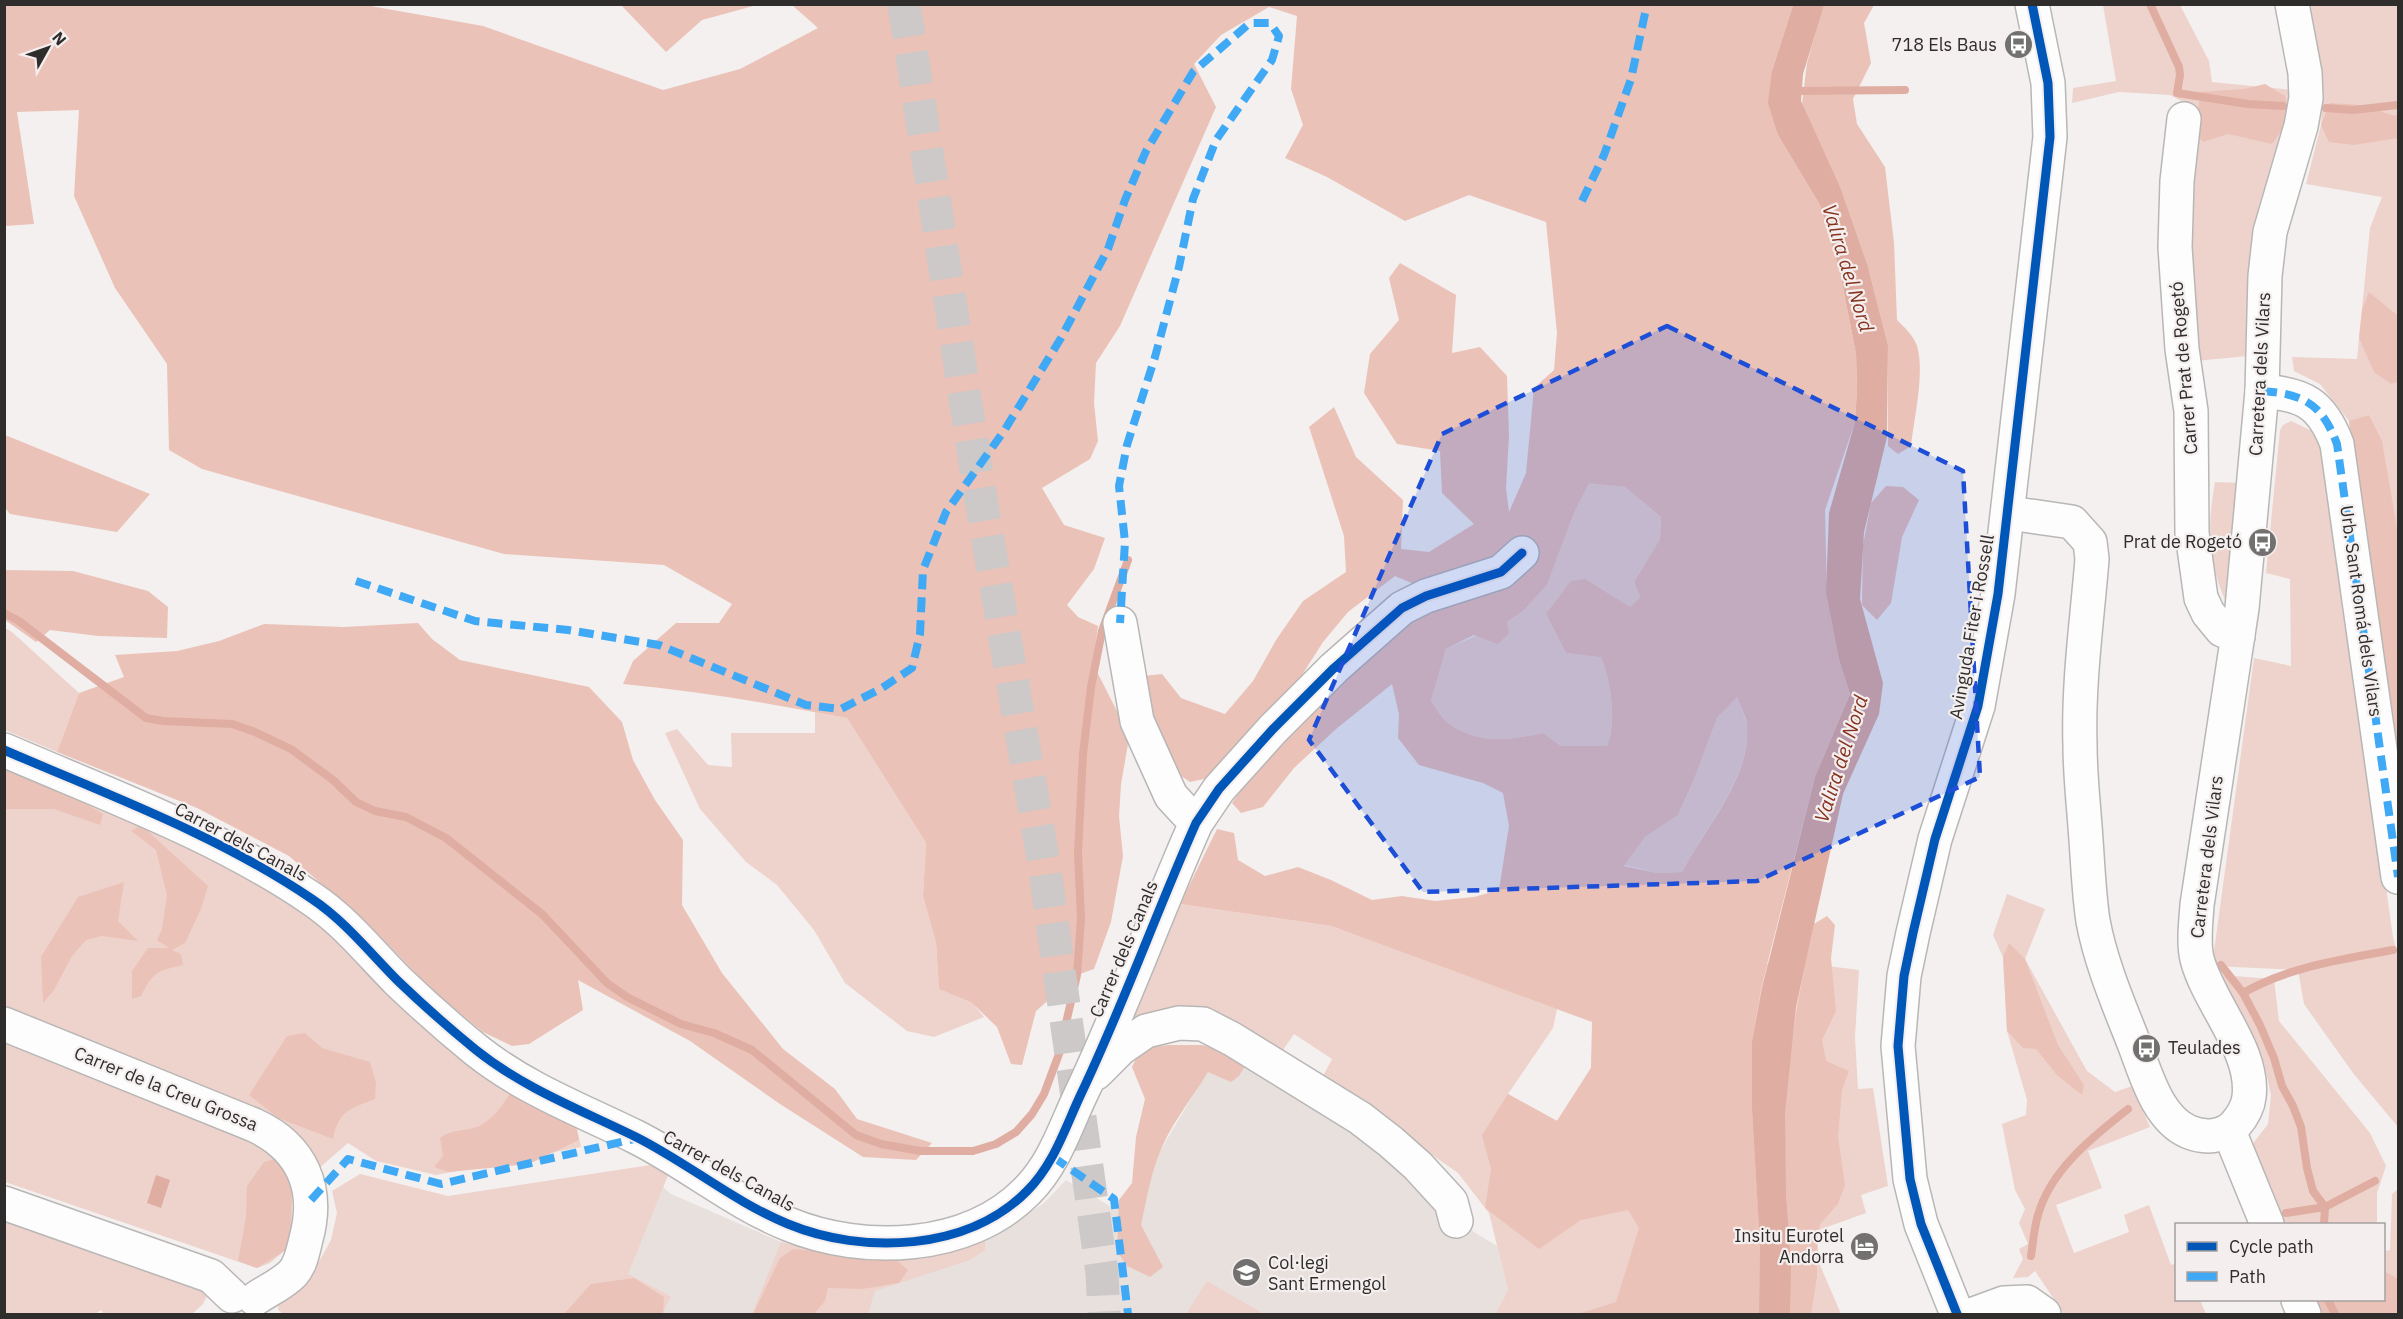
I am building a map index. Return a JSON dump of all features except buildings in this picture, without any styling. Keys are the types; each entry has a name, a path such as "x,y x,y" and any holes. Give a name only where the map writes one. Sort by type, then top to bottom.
{"street":[{"name":"Avinguda Fiter i Rossell","path":"1957,1314 1921,1224 1910,1179 1898,1046 1904,976 1924,883 1935,839 1978,706 1998,594 2050,137 2048,83 2032,4"},
{"name":"Carretera dels Vilars","path":"2229,1131 2240,1119 2249,1099 2250,1076 2205,979 2197,958 2195,940 2197,905 2238,636 2262,390 2265,276 2270,232 2301,126 2306,98 2305,73 2292,4"},
{"name":"Carrer Prat de Rogetó","path":"2184,119 2177,181 2175,247 2182,349 2191,411 2192,533 2201,598 2208,613 2222,630 2238,636"},
{"name":"Urb. Sant Romá dels Vilars","path":"2262,390 2299,397 2312,405 2323,414 2337,444 2398,877"},
{"path":"2008,513 2072,522 2090,542 2092,559 2080,745 2093,921 2101,953 2150,1087 2164,1110 2180,1128 2200,1137 2229,1131 2267,1223"},
{"name":"Carrer dels Canals","path":"4,750 198,834 277,876 317,902 355,935 438,1018 490,1060 530,1087 638,1138 716,1187 789,1225 844,1239 895,1243 939,1239 979,1224 1017,1200 1042,1175 1053,1157 1088,1082 1196,823 1219,789 1272,729 1334,668 1402,608 1426,596 1501,572 1522,553"},
{"path":"1120,623 1137,722 1171,796 1196,823"},
{"name":"Carrer dels Canals","path":"1088,1082 1120,1049 1146,1031 1179,1023 1203,1024 1232,1039 1360,1118 1391,1142 1418,1166 1451,1202 1456,1221"},
{"name":"Carrer de la Creu Grossa","path":"4,1024 254,1125 273,1134 293,1154 308,1178 311,1200 307,1236 300,1262 292,1274 242,1306"},
{"path":"4,1203 211,1276 242,1306"},
{"path":"1974,1314 2004,1303 2027,1302 2044,1314"}],"highlighted area":[{"path":"1667,326 1963,471 1980,777 1757,881 1423,892 1309,740 1442,434"}],"shaded area":[{"path":"5,5 365,5 483,26 663,90 740,69 818,28 792,5 1793,5 1772,71 1778,135 1820,205 1840,272 1856,354 1855,422 1825,510 1827,598 1839,660 1850,694 1815,777 1761,988 1752,1042 1752,1108 1760,1245 1759,1314 1578,1314 1616,1302 1639,1228 1628,1210 1581,1220 1539,1249 1485,1208 1491,1169 1482,1135 1508,1094 1557,1121 1591,1068 1592,1022 1331,926 1180,904 1217,829 1234,833 1238,860 1265,876 1298,867 1372,900 1402,896 1435,901 1474,897 1499,890 1509,826 1503,793 1483,783 1419,765 1398,738 1399,714 1392,684 1336,729 1294,768 1263,807 1241,813 1232,803 1259,764 1435,593 1395,576 1348,612 1323,642 1295,686 1228,753 1213,777 1190,782 1168,767 1159,750 1144,676 1162,674 1181,698 1225,714 1253,681 1276,640 1303,601 1346,572 1344,536 1309,427 1334,407 1356,457 1403,500 1401,549 1429,552 1474,524 1442,493 1440,451 1397,444 1364,393 1370,354 1399,320 1389,278 1400,263 1456,295 1452,353 1480,347 1507,376 1509,436 1506,488 1509,512 1526,473 1534,388 1554,370 1557,333 1546,222 1469,195 1405,221 1327,177 1285,158 1303,125 1291,89 1297,16 1269,7 1221,35 1194,64 1216,107 1120,326 1096,363 1094,403 1098,441 1090,459 1042,488 1064,525 1105,538 1094,569 1067,605 1078,617 1098,626 1093,664 1119,715 1128,744 1121,784 1119,816 1123,856 1111,922 1094,969 1077,975 1036,1011 1022,1065 1011,1064 997,1027 971,1002 939,989 936,943 923,896 926,843 847,718 735,698 623,684 633,661 676,623 719,623 732,604 664,565 504,554 202,469 169,450 167,364 115,288 74,196 79,110 17,112 34,224 5,226","holes":["1589,483 1625,487 1661,517 1660,539 1634,582 1640,597 1630,607 1585,579 1571,581 1546,614 1566,653 1601,657 1608,677 1612,702 1612,726 1607,746 1561,746 1543,733 1494,739 1482,738 1459,730 1445,721 1431,701 1446,649 1474,635 1498,644 1509,633 1507,622 1523,611 1547,585 1574,513","1737,697 1747,723 1742,765 1724,802 1682,872 1657,873 1624,866 1645,837 1678,815 1717,718"]},
{"path":"621,5 757,5 702,20 666,52"},
{"path":"1823,5 1874,5 1864,23 1871,63 1853,99 1857,124 1885,167 1894,243 1897,320 1909,332 1917,346 1920,369 1911,446 1898,454 1888,446 1888,345 1869,271 1851,220 1802,104 1807,63"},
{"path":"2103,5 2147,5 2169,52 2150,5 2180,5 2209,61 2212,82 2292,90 2289,120 2260,202 2253,259 2247,356 2196,361 2190,286 2194,157 2199,110 2170,95 2119,92 2072,103 2073,88 2116,81"},
{"path":"2308,5 2398,5 2398,758 2349,421 2320,384 2294,371 2292,357 2357,359 2370,228 2382,197 2306,184 2321,125 2323,96"},
{"path":"2265,84 2285,96 2289,120 2272,144 2228,134 2203,142 2196,133 2200,92 2244,89"},
{"path":"2330,103 2361,105 2395,116 2398,114 2398,138 2354,145 2329,142 2321,125"},
{"path":"2369,292 2398,316 2398,382 2391,384 2374,372 2359,338 2362,310"},
{"path":"2369,415 2382,441 2398,534 2398,758 2349,421"},
{"path":"2291,421 2327,438 2340,561 2393,937 2398,956 2398,1127 2353,1073 2304,1004 2298,970 2212,966 2254,658 2291,666 2290,579 2266,573 2280,430 2283,425"},
{"path":"5,435 150,494 117,532 10,514 5,508"},
{"path":"1589,482 1625,487 1661,517 1660,539 1634,582 1640,597 1630,607 1546,614 1566,653 1601,656 1608,677 1612,701 1612,726 1607,746 1561,746 1543,733 1494,739 1482,738 1459,730 1445,721 1431,701 1446,649 1507,622 1523,611 1547,585 1574,513"},
{"path":"2215,482 2241,483 2226,602 2212,558 2210,528"},
{"path":"1886,486 1903,487 1919,500 1902,537 1891,603 1877,620 1862,605 1863,545 1871,503"},
{"path":"5,570 73,571 148,591 168,607 167,638 98,636 50,630 36,642 5,620"},
{"path":"418,623 432,639 460,660 589,687 622,722 633,760 655,800 683,840 682,905 722,973 783,1049 835,1089 857,1119 932,1143 916,1160 863,1157 780,1104 690,1041 578,980 583,1010 529,1044 512,1046 483,1032 435,993 368,924 289,856 197,808 57,752 79,693 124,677 115,655 177,651 219,641 264,624 344,627"},
{"path":"5,628 79,693 57,752 5,730"},
{"path":"1737,696 1747,727 1746,746 1741,765 1734,784 1682,872 1657,873 1624,865 1645,837 1678,815 1717,718"},
{"path":"815,712 847,718 926,843 923,896 936,943 939,989 971,1001 984,1017 934,1037 907,1031 845,983 814,930 777,885 746,862 700,809 665,733 677,729 708,765 732,767 731,733 815,733"},
{"path":"4,766 215,857 282,895 575,1120 581,1147 436,1175 376,1161 348,1143 317,1170 36,1020 5,1007"},
{"path":"4,767 73,796 103,814 100,825 54,809 5,809"},
{"path":"141,825 208,886 201,909 185,943 172,950 181,954 183,965 157,974 141,996 132,999 132,971 148,948 169,948 157,940 162,929 167,895 156,850 131,831"},
{"path":"124,882 118,921 138,941 102,936 86,940 72,956 54,990 43,1003 41,957 78,897"},
{"path":"2007,894 2045,909 2025,959 2087,1071 2115,1092 2132,1086 2150,1127 2088,1151 2102,1188 2056,1205 2074,1253 2129,1232 2124,1215 2149,1205 2171,1265 2175,1263 2175,1301 2200,1301 2206,1314 2064,1314 2035,1271 2028,1277 2013,1278 2023,1259 2019,1249 2028,1244 2019,1223 2025,1209 2015,1190 2002,1124 2026,1115 2027,1100 2007,1031 2003,957 1993,935"},
{"path":"1180,904 1331,926 1557,1009 1553,1028 1508,1094 1557,1121 1591,1068 1593,1022 1820,946 1828,966 1859,970 1855,1037 1858,1089 1873,1088 1888,1186 1861,1195 1866,1213 1816,1231 1820,1265 1841,1314 1495,1314 1508,1290 1489,1213 1458,1173 1322,1078 1332,1059 1294,1034 1281,1053 1193,1010 1154,1012 1126,1027"},
{"path":"1827,916 1835,925 1831,958 1836,1011 1822,1040 1826,1061 1849,1071 1842,1090 1838,1137 1845,1185 1838,1204 1820,1224 1817,1240 1817,1277 1811,1314 1790,1314 1785,1139 1789,1066 1795,1018 1814,924"},
{"path":"2009,943 2025,959 2058,1045 2084,1085 2082,1095 2057,1075 2036,1049 2023,1048 2007,1031 2003,957"},
{"path":"2219,975 2274,979 2279,1021 2370,1133 2386,1166 2377,1193 2377,1223 2277,1223 2251,1146 2268,1124 2271,1095 2264,1063 2231,1003"},
{"path":"305,1033 322,1048 370,1062 376,1083 375,1099 359,1105 342,1116 333,1139 278,1118 249,1095 287,1036"},
{"path":"5,1036 274,1150 293,1178 291,1234 282,1253 270,1263 257,1268 5,1182"},
{"path":"1201,1045 1227,1049 1246,1064 1239,1076 1231,1082 1208,1072 1174,1124 1158,1157 1141,1225 1163,1267 1150,1277 1127,1266 1117,1251 1119,1200 1132,1183 1136,1137 1145,1099 1132,1067 1141,1048"},
{"name":"Col·legi Sant Ermengol","path":"1221,1048 1367,1133 1443,1213 1497,1246 1508,1290 1495,1314 663,1314 671,1296 627,1274 663,1187 671,1194 781,1242 840,1253 921,1259 962,1249 992,1237 1044,1203 1066,1180 1113,1208 1127,1207"},
{"path":"512,1089 575,1120 579,1140 529,1164 449,1172 434,1167 443,1156 440,1138 486,1122 499,1109"},
{"path":"282,1157 292,1172 291,1247 257,1268 238,1261 246,1217 247,1186 264,1162"},
{"path":"657,1164 669,1173 628,1274 671,1296 663,1314 283,1314 278,1310 280,1297 316,1267 331,1240 337,1213 332,1191 360,1174 448,1196"},
{"path":"2398,1189 2398,1314 2385,1301 2385,1251 2390,1250 2392,1194"},
{"path":"4,1215 209,1291 203,1304 192,1314 104,1314 101,1310 95,1314 5,1314"},
{"path":"985,1241 985,1250 970,1260 875,1291 868,1314 752,1314 781,1242 824,1252 921,1259"},
{"path":"793,1249 893,1257 908,1270 899,1283 862,1289 828,1288 825,1301 814,1314 753,1314 780,1258"},
{"path":"2385,1272 2398,1279 2398,1314 2319,1314 2313,1301 2385,1301"},
{"path":"634,1278 664,1297 663,1314 564,1314 591,1284"},
{"path":"1207,1281 1264,1314 1186,1314"}],"water":[{"name":"Valira del Nord","path":"1793,5 1824,5 1803,74 1801,101 1840,187 1868,267 1888,345 1887,437 1864,532 1860,599 1883,683 1879,714 1843,794 1796,1006 1785,1113 1786,1194 1791,1267 1790,1314 1759,1314 1760,1245 1752,1108 1752,1042 1762,988 1815,777 1850,694 1839,660 1826,593 1829,513 1855,422 1856,354 1840,272 1820,205 1778,135 1768,103 1772,71"},
{"path":"156,1175 170,1180 161,1208 147,1203"}],"waterway":[{"path":"2150,4 2179,67 2177,93 2248,104 2283,106"},
{"path":"1793,91 1905,90"},
{"path":"2326,108 2353,110 2398,105"},
{"path":"4,613 19,621 146,718 163,721 232,724 255,732 291,749 333,780 356,802 375,811 406,817 446,838 542,914 607,983 627,997 681,1024 714,1033 752,1050 856,1135 881,1144 920,1151 973,1151 996,1144 1016,1132 1032,1114 1044,1094 1059,1054 1077,975 1081,918 1078,853 1083,754 1091,687 1102,631 1128,560"},
{"path":"2243,993 2297,970 2393,950"},
{"path":"2221,965 2243,993 2274,1058 2282,1086 2301,1127 2313,1191 2325,1207 2324,1223"},
{"path":"2031,1256 2038,1215 2053,1183 2075,1155 2128,1109"},
{"path":"2286,1213 2325,1207 2375,1181"},
{"path":"2328,1301 2335,1314"}],"tunnel":[{"path":"904,4 979,488 1044,864 1102,1273 1104,1314"}],"marked path":[{"path":"1582,201 1604,155 1631,79 1647,4"},
{"path":"356,581 475,621 568,630 659,645 806,705 841,709 882,688 912,668 920,634 923,570 946,512 1004,431 1061,338 1108,249 1125,200 1146,151 1193,72 1250,23 1270,23 1279,36 1272,60 1216,140 1193,199 1179,267 1155,357 1127,445 1119,486 1125,542 1120,623"},
{"path":"2262,391 2289,395 2310,404 2325,419 2337,444 2398,877"},
{"path":"311,1200 348,1159 441,1184 638,1138"},
{"path":"1053,1157 1114,1199 1128,1314"}],"cycle path":[{"path":"1957,1314 1921,1224 1910,1179 1898,1046 1904,976 1913,933 1935,839 1978,706 1998,594 2050,137 2048,83 2032,4"},
{"path":"4,750 162,817 276,876 335,917 417,999 495,1064 534,1088 655,1147 749,1205 788,1224 817,1234 881,1243 914,1242 945,1236 975,1226 1003,1211 1027,1191 1045,1169 1111,1027 1196,823 1219,789 1273,729 1334,668 1402,608 1426,596 1501,572 1522,553"}],"place":[{"name":"718 Els Baus","path":"2018,45"},
{"name":"Prat de Rogetó","path":"2263,542"},
{"name":"Teulades","path":"2147,1048"},
{"name":"Insitu Eurotel Andorra","path":"1865,1246"},
{"name":"Col·legi Sant Ermengol","path":"1247,1273"}]}
